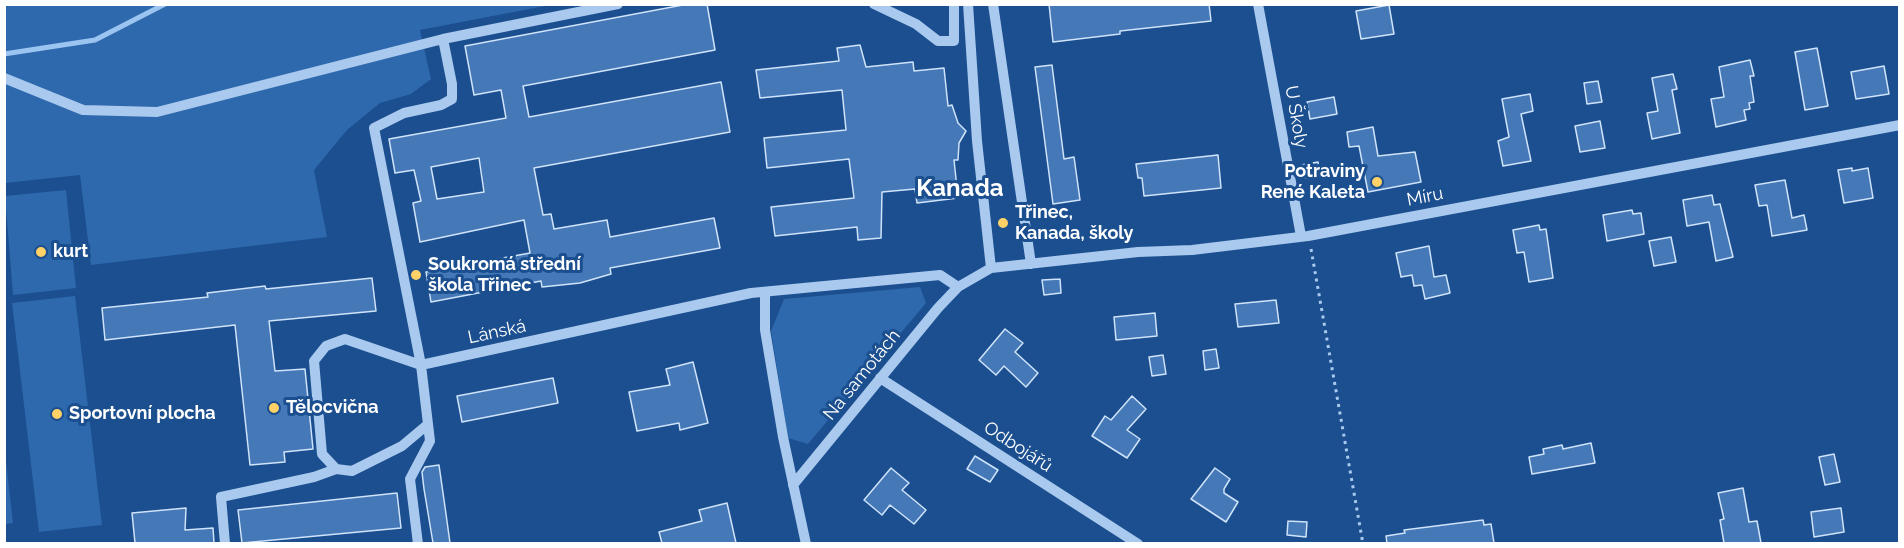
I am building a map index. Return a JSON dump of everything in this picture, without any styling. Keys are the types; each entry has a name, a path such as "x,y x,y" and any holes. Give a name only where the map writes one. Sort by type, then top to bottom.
{"street":[{"path":"4,78 83,110 157,112 444,39 618,4"},
{"path":"874,4 916,24 938,41 954,41 954,4"},
{"path":"968,4 977,141 991,268"},
{"path":"993,4 1031,264"},
{"name":"U Školy","path":"1258,4 1305,236"},
{"path":"418,543 410,479 430,441 421,365 374,128 404,113 441,105 452,99 452,84 444,39"},
{"name":"Míru","path":"957,287 991,268 1138,252 1192,250 1305,236 1899,125"},
{"name":"Lánská","path":"421,365 751,293 940,274 957,287"},
{"name":"Na samotách","path":"792,485 957,287"},
{"path":"765,293 765,330 792,485 806,543"},
{"path":"336,469 322,454 314,361 326,346 345,339 421,365"},
{"name":"Odbojářů","path":"880,378 1138,543"},
{"path":"225,543 221,497 314,477 336,469 352,471 402,446 427,425"}],"path":[{"path":"1305,236 1363,543"}],"shaded area":[{"path":"4,5 550,5 420,30 431,79 411,94 380,103 347,130 314,170 327,237 91,265 80,175 5,183"},
{"name":"kurt","path":"66,190 76,288 13,295 5,196"},
{"path":"920,287 926,303 808,444 788,438 771,331 784,299"},
{"name":"Sportovní plocha","path":"75,296 102,525 39,532 12,303"},
{"path":"5,453 13,523 4,524"}],"building":[{"path":"688,4 707,4 715,50 523,86 529,117 721,82 730,132 534,168 543,215 551,214 554,229 607,220 610,237 714,218 720,248 610,268 611,274 580,283 542,287 541,281 431,302 426,272 530,253 524,220 420,242 413,203 421,201 414,170 395,173 389,139 506,118 501,90 474,95 465,46","holes":["479,158 484,192 437,199 431,167"]},
{"path":"1049,4 1209,4 1211,21 1120,31 1120,34 1053,42"},
{"path":"1389,5 1394,34 1361,39 1356,11"},
{"path":"860,45 866,67 913,62 914,71 944,68 948,106 952,105 958,123 966,131 959,143 958,160 954,160 958,198 917,203 915,189 882,192 881,238 858,240 857,227 775,236 771,207 854,198 849,159 767,168 764,138 846,130 842,90 760,98 756,70 839,61 837,48"},
{"path":"1817,48 1828,106 1805,110 1795,52"},
{"path":"1750,60 1754,76 1750,76 1754,102 1749,103 1750,109 1744,110 1746,120 1716,127 1711,99 1724,97 1719,67"},
{"path":"1052,65 1064,159 1074,157 1080,200 1053,204 1035,67"},
{"path":"1884,66 1889,94 1856,99 1851,72"},
{"path":"1673,74 1677,89 1672,90 1680,133 1652,139 1647,113 1658,111 1652,78"},
{"path":"1598,81 1602,102 1587,104 1584,83"},
{"path":"1530,94 1533,111 1521,114 1531,161 1503,166 1498,141 1509,137 1502,99"},
{"path":"1334,97 1337,114 1310,119 1307,102"},
{"path":"1600,121 1605,148 1580,152 1575,126"},
{"path":"1373,127 1378,156 1415,152 1421,182 1368,192 1359,146 1349,147 1347,132"},
{"path":"1218,155 1221,188 1144,196 1142,178 1138,178 1136,164"},
{"path":"1318,162 1320,175 1304,178 1301,165"},
{"path":"1852,168 1852,171 1868,168 1873,198 1844,203 1838,170"},
{"path":"1785,180 1792,218 1804,215 1807,230 1772,236 1767,205 1759,206 1755,185"},
{"path":"1712,195 1714,205 1720,204 1733,257 1716,261 1709,222 1687,226 1683,200"},
{"path":"1632,210 1633,214 1641,213 1644,234 1607,241 1603,215"},
{"path":"1539,225 1540,230 1546,229 1553,278 1529,282 1524,252 1517,253 1513,230"},
{"path":"1671,237 1676,262 1654,266 1649,241"},
{"path":"1429,246 1434,277 1446,275 1450,293 1425,299 1422,285 1414,286 1412,275 1401,277 1396,253"},
{"path":"372,278 376,311 269,321 275,371 305,369 313,449 284,452 285,462 250,465 235,325 105,340 102,308 208,297 207,293 265,286 266,289"},
{"path":"1060,279 1061,293 1044,295 1042,280"},
{"path":"1276,300 1279,323 1238,327 1235,304"},
{"path":"1155,313 1157,336 1116,340 1114,317"},
{"path":"1005,329 1023,343 1015,352 1038,373 1026,387 1004,366 996,375 979,360"},
{"path":"1216,349 1219,368 1205,370 1203,351"},
{"path":"1163,355 1166,374 1152,376 1149,357"},
{"path":"693,362 708,423 680,430 679,423 637,431 629,392 670,385 666,369"},
{"path":"553,378 558,403 462,422 457,396"},
{"path":"1132,396 1146,409 1127,430 1140,439 1127,458 1092,436 1105,416 1111,420"},
{"path":"1591,443 1595,463 1532,474 1529,457 1544,454 1543,449 1562,445 1563,449"},
{"path":"1834,454 1840,482 1825,485 1819,457"},
{"path":"975,456 998,470 990,482 967,469"},
{"path":"439,465 450,543 433,543 424,489 422,472 425,467"},
{"path":"891,468 909,483 902,490 926,510 914,524 890,505 882,515 864,500"},
{"path":"1215,468 1230,479 1224,493 1238,502 1226,522 1191,499"},
{"path":"1743,488 1749,522 1757,521 1761,543 1724,543 1720,520 1724,519 1718,493"},
{"path":"397,493 401,528 242,543 238,510"},
{"path":"727,503 736,543 662,543 659,532 702,521 699,510"},
{"path":"186,508 185,530 213,528 214,543 135,543 132,513"},
{"path":"1841,508 1844,532 1814,537 1811,512"},
{"path":"1483,520 1484,525 1491,524 1494,543 1387,543 1386,536 1405,533 1404,530"},
{"path":"1288,521 1307,522 1306,537 1287,535"}],"waterway":[{"path":"4,54 95,40 165,4"}],"place":[{"name":"Potraviny René Kaleta","path":"1377,182"},
{"name":"Třinec, Kanada, školy","path":"1003,223"},
{"name":"kurt","path":"41,252"},
{"name":"Soukromá střední škola Třinec","path":"416,275"},
{"name":"Tělocvična","path":"274,408"},
{"name":"Sportovní plocha","path":"57,414"}],"district":[{"name":"Kanada","path":"960,189"}]}
